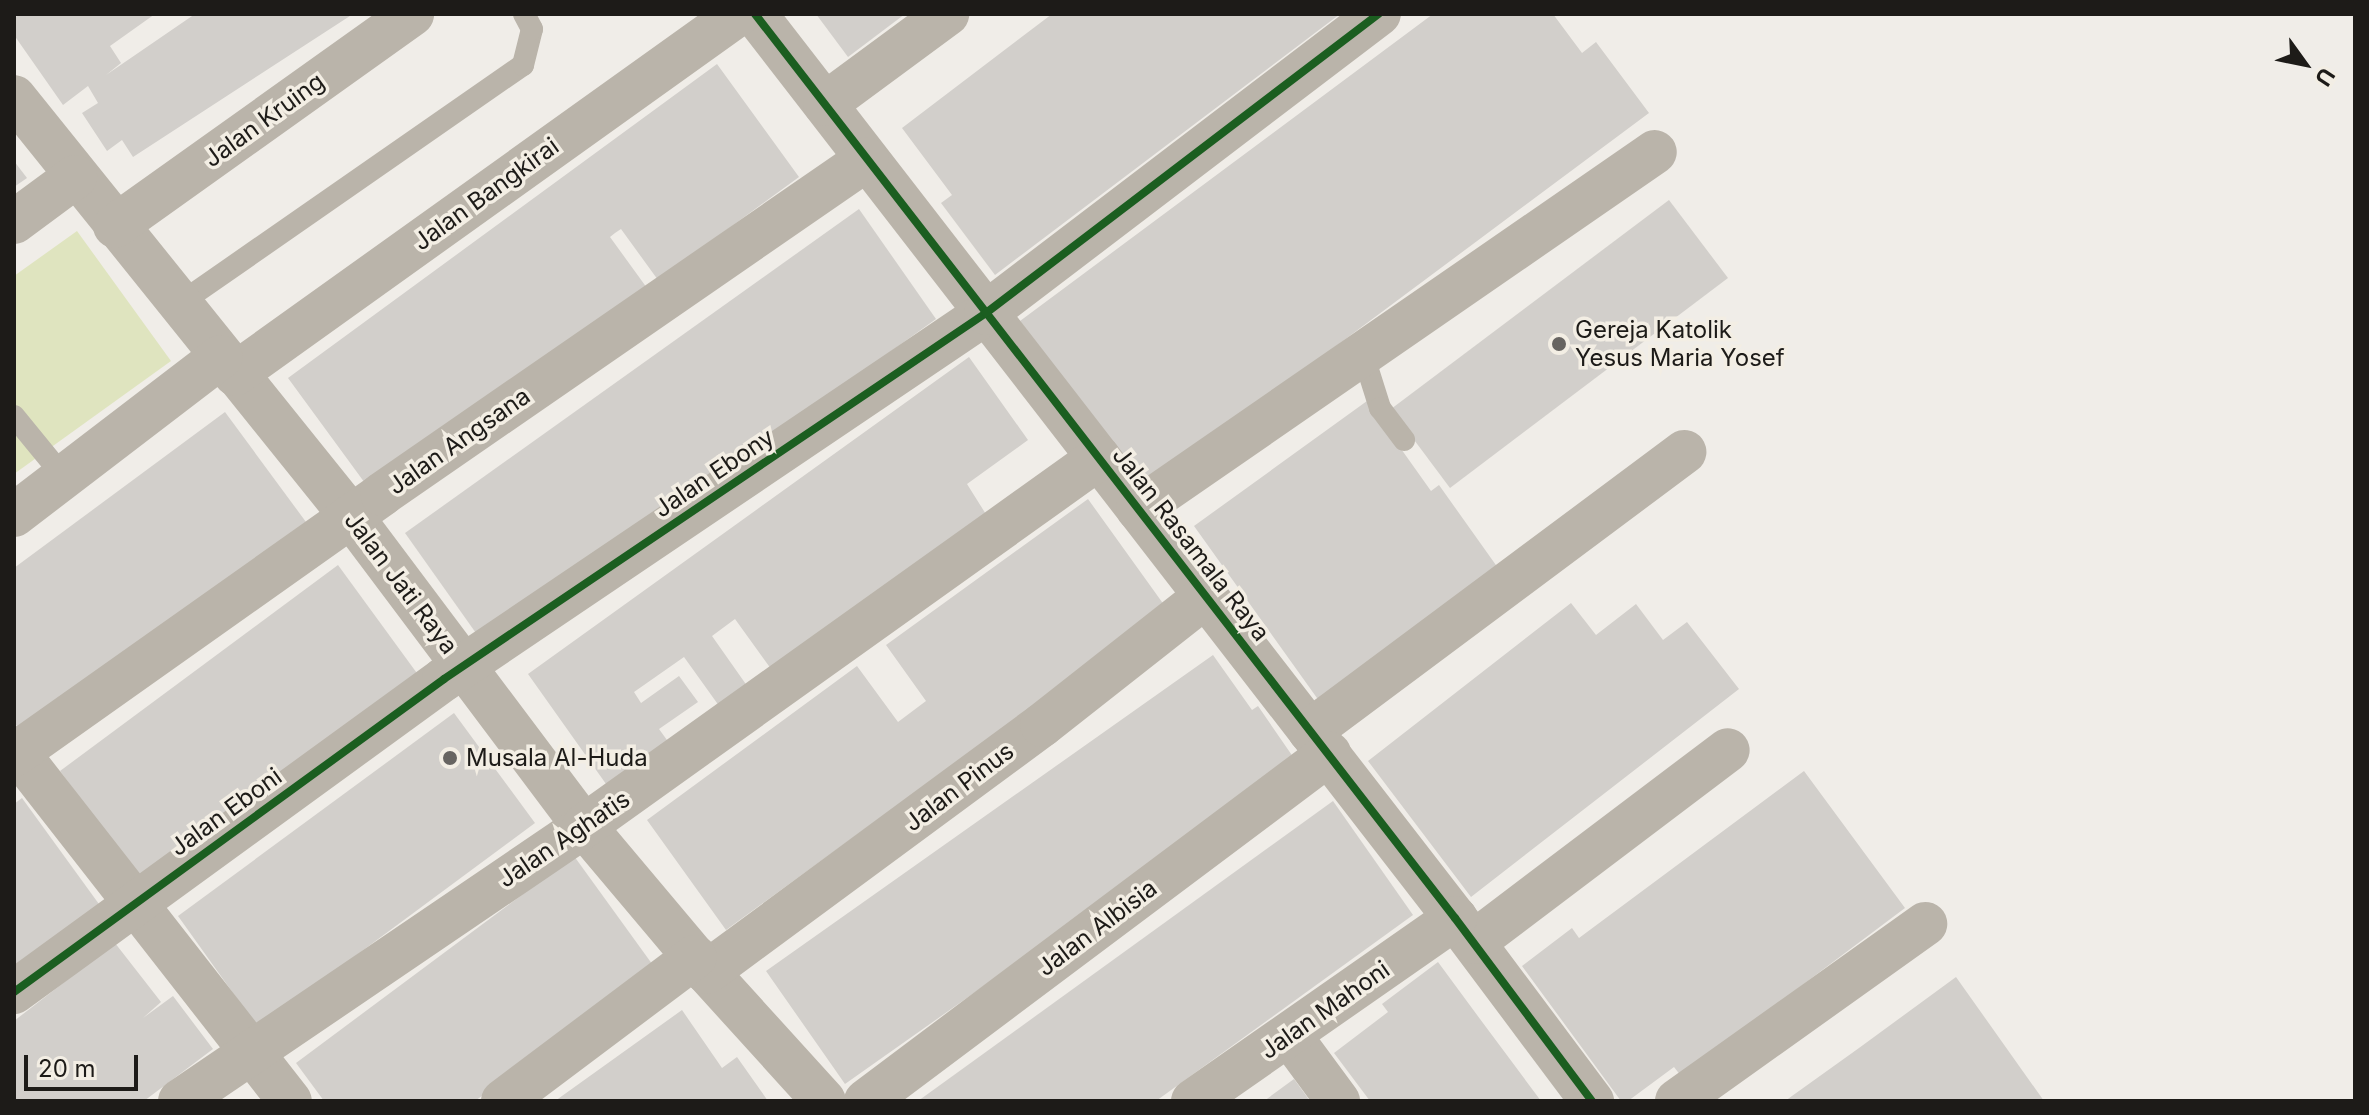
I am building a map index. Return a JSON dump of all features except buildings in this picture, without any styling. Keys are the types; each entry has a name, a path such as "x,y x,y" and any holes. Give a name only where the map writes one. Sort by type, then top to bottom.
{"street":[{"name":"Jalan Kruing","path":"115,226 412,14"},
{"name":"Jalan Bangkirai","path":"14,515 64,477 738,14"},
{"name":"Jalan Rasamala Raya","path":"755,14 1465,930 1592,1101"},
{"path":"825,104 947,14"},
{"name":"Jalan Ebony","path":"463,667 986,313 1379,14"},
{"name":"Jalan Jati Raya","path":"14,97 75,177 351,516 584,826 701,965 824,1101"},
{"path":"1138,509 1655,152"},
{"name":"Jalan Angsana","path":"15,752 867,159"},
{"path":"14,222 75,177"},
{"name":"Jalan Albisia","path":"866,1101 1684,452"},
{"name":"Jalan Aghatis","path":"180,1101 584,826 1099,458"},
{"name":"Jalan Pinus","path":"503,1101 1042,725 1206,596"},
{"name":"Jalan Eboni","path":"14,992 463,667"},
{"name":"Jalan Mahoni","path":"1193,1101 1290,1036 1465,930 1728,750"},
{"path":"15,752 290,1101"},
{"path":"1677,1101 1925,924"},
{"path":"1290,1036 1338,1101"}],"lane":[{"path":"179,304 523,65 532,29 524,14"},
{"path":"1363,354 1380,408 1404,440"},
{"path":"14,416 64,477"}],"green space":[{"path":"77,231 171,361 14,474 14,276"}],"cycle path":[{"path":"755,14 1455,918 1592,1101"},
{"path":"14,992 444,679 986,313 1379,14"}],"place":[{"name":"Gereja Katolik Yesus Maria Yosef","path":"1559,344"},
{"name":"Musala Al-Huda","path":"450,758"}]}
